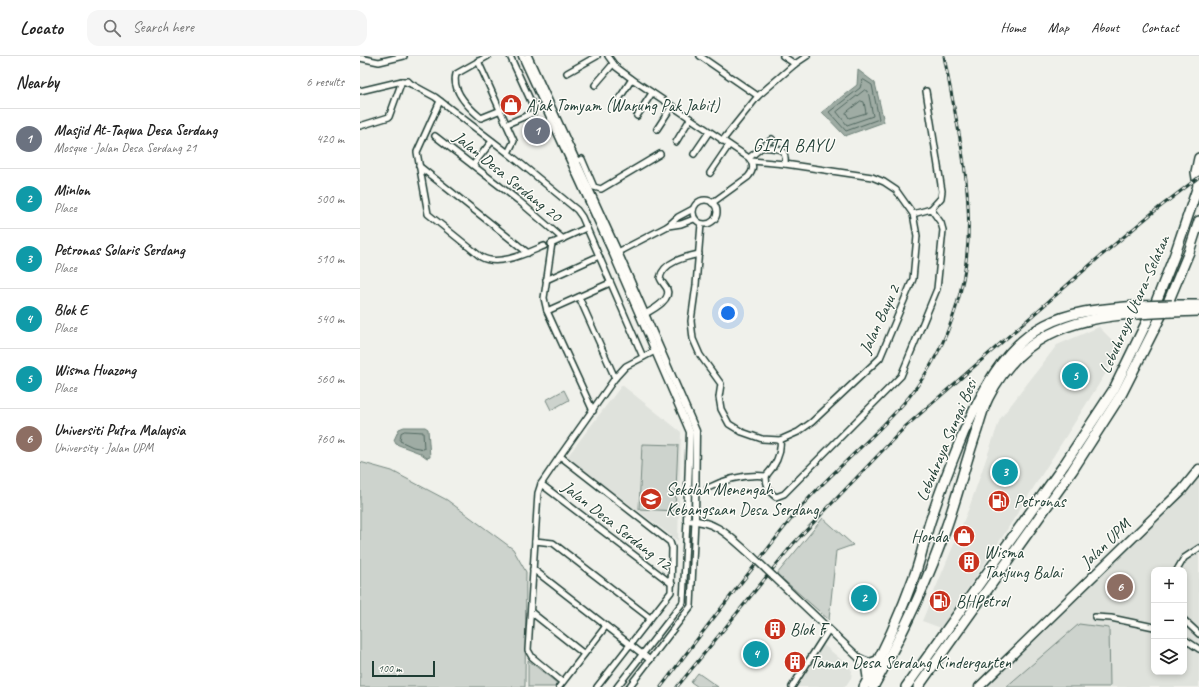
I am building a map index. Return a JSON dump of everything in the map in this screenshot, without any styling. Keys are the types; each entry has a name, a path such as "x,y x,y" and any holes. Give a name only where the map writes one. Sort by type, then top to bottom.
{"highway":[{"name":"Lebuhraya Utara–Selatan","path":"906,687 1059,471 1114,389 1154,307 1178,248 1199,184 1196,172 1199,158"},
{"name":"Lebuhraya Utara–Selatan","path":"918,687 1076,465 1122,393 1169,300 1189,252 1199,221"},
{"name":"Lebuhraya Sungai Besi","path":"868,685 916,573 931,517 953,459 980,396 998,368 1011,352 1035,332 1067,316 1094,309 1173,310 1199,306"},
{"name":"Lebuhraya Sungai Besi","path":"868,685 895,647 922,591 947,525 987,399 1004,371 1040,338 1069,324 1136,310"},
{"path":"1173,310 1199,316"},
{"path":"931,517 941,514 946,518 947,525"}],"main road":[{"name":"Jalan UPM","path":"979,687 1182,490 1199,469"}],"street":[{"path":"360,58 379,62 404,56"},
{"path":"488,56 456,74 454,81 456,88 470,110 481,118 500,110"},
{"path":"507,124 534,111 529,96 510,56"},
{"path":"522,56 577,161 658,350 696,431 695,520 691,606 629,687"},
{"path":"528,56 541,91 645,314 690,432 683,602 617,687"},
{"path":"567,73 597,56"},
{"path":"608,56 613,64 632,79 750,159 872,177 884,182 896,190 914,214 931,209 941,198 942,192 926,91"},
{"path":"700,56 758,96"},
{"path":"783,56 795,64"},
{"path":"722,141 758,96 795,64 807,56"},
{"path":"478,61 514,140 508,153"},
{"path":"595,85 613,64"},
{"path":"617,102 632,79"},
{"path":"360,126 389,117 402,81"},
{"path":"360,90 408,81 435,97 571,203 582,217 642,357"},
{"path":"529,96 541,91"},
{"path":"637,116 652,93"},
{"path":"440,102 417,152 428,214 481,257 490,261 518,257 586,228"},
{"path":"657,129 672,106"},
{"path":"676,142 690,119"},
{"path":"694,154 709,132"},
{"name":"Jalan Desa Serdang 20","path":"435,136 519,201 563,239"},
{"path":"750,159 772,139"},
{"path":"473,165 492,141"},
{"path":"710,173 729,146"},
{"path":"762,147 780,149 786,155 785,164"},
{"path":"577,161 582,159 594,187 601,189 660,154"},
{"path":"712,203 753,172 750,159"},
{"path":"419,166 528,253"},
{"path":"702,200 712,203 717,212 715,218 709,223 701,224 694,219 693,209 696,203 702,200"},
{"path":"668,226 678,217 693,209"},
{"path":"701,224 691,321 693,339 700,355 721,384 719,397 721,409 729,424 742,432 762,439 780,440 781,449 778,458 766,476 766,483 772,495 776,497 784,494 901,376 937,290 943,230 941,223 931,209"},
{"name":"Jalan Bayu 2","path":"780,440 798,432 812,422 880,358 913,279 917,236 914,214"},
{"path":"616,253 668,226 694,219"},
{"path":"548,245 544,298 547,311 593,411"},
{"path":"645,314 658,306 667,295 668,290 660,278 665,269 678,260 699,254"},
{"path":"546,280 598,256"},
{"path":"547,311 610,283"},
{"path":"579,297 615,378"},
{"path":"606,626 560,685 529,654 537,501 543,485 560,456 615,378 626,366 658,350"},
{"path":"560,456 670,542 672,548 671,592 597,687"},
{"path":"708,488 735,478 753,475 766,476"},
{"name":"Jalan Desa Serdang 12","path":"543,485 672,584"},
{"path":"687,520 704,521 722,529 752,556 859,658 865,667 868,685"},
{"path":"536,541 553,543 650,618"},
{"path":"1179,567 1184,558 1199,548"},
{"path":"533,569 650,660"},
{"path":"531,612 584,654"},
{"path":"1094,617 1111,618 1151,626"},
{"path":"1187,623 1199,634"},
{"path":"792,687 829,629"},
{"path":"1187,642 1199,649"},
{"path":"859,658 868,662 879,659"}],"shaded area":[{"path":"1099,327 1121,349 1003,536 941,628 922,621 969,508 1000,419 1057,345"},
{"name":"Sekolah Menengah Kebangsaan Desa Serdang","path":"622,385 681,432 678,541 567,457"},
{"path":"564,390 569,400 551,410 546,400"},
{"path":"642,444 678,445 675,511 639,509"},
{"path":"360,462 392,471 447,500 513,549 526,572 525,687 360,687"},
{"path":"1199,478 1199,687 984,687 1114,560 1173,507"},
{"path":"823,518 853,545 836,551 829,620 777,574"},
{"path":"1079,624 1109,628 1110,687 1006,687"},
{"path":"821,643 849,666 852,671 851,678 845,687 794,687"},
{"path":"528,660 558,684 555,687 528,687"},
{"path":"698,673 718,687 698,687 691,682"}],"water":[{"path":"858,70 875,83 884,122 845,136 822,112 857,85"},
{"path":"404,427 425,427 428,429 430,457 427,458 420,453 396,444 394,440 399,429"}],"railway":[{"path":"661,687 717,613 802,506 909,397 924,376 948,331 956,307 967,257 968,206 965,169 959,131 944,56"},
{"path":"677,687 793,544 905,427 1097,259 1156,210 1199,177"}],"place":[{"name":"Ajak Tomyam (Warung Pak Jabit)","path":"511,105"},
{"name":"Masjid At-Taqwa Desa Serdang","path":"537,131"},
{"name":"Wisma Huazong","path":"1075,376"},
{"name":"Petronas Solaris Serdang","path":"1005,472"},
{"name":"Sekolah Menengah Kebangsaan Desa Serdang","path":"651,499"},
{"name":"Petronas","path":"999,501"},
{"name":"Honda","path":"964,536"},
{"name":"Wisma Tanjung Balai","path":"969,562"},
{"name":"Universiti Putra Malaysia","path":"1120,587"},
{"name":"Minlon","path":"864,598"},
{"name":"BHPetrol","path":"940,601"},
{"name":"Blok F","path":"775,629"},
{"name":"Blok E","path":"756,654"},
{"name":"Taman Desa Serdang Kindergarten","path":"795,662"}],"district":[{"name":"GITA BAYU","path":"793,145"}]}
